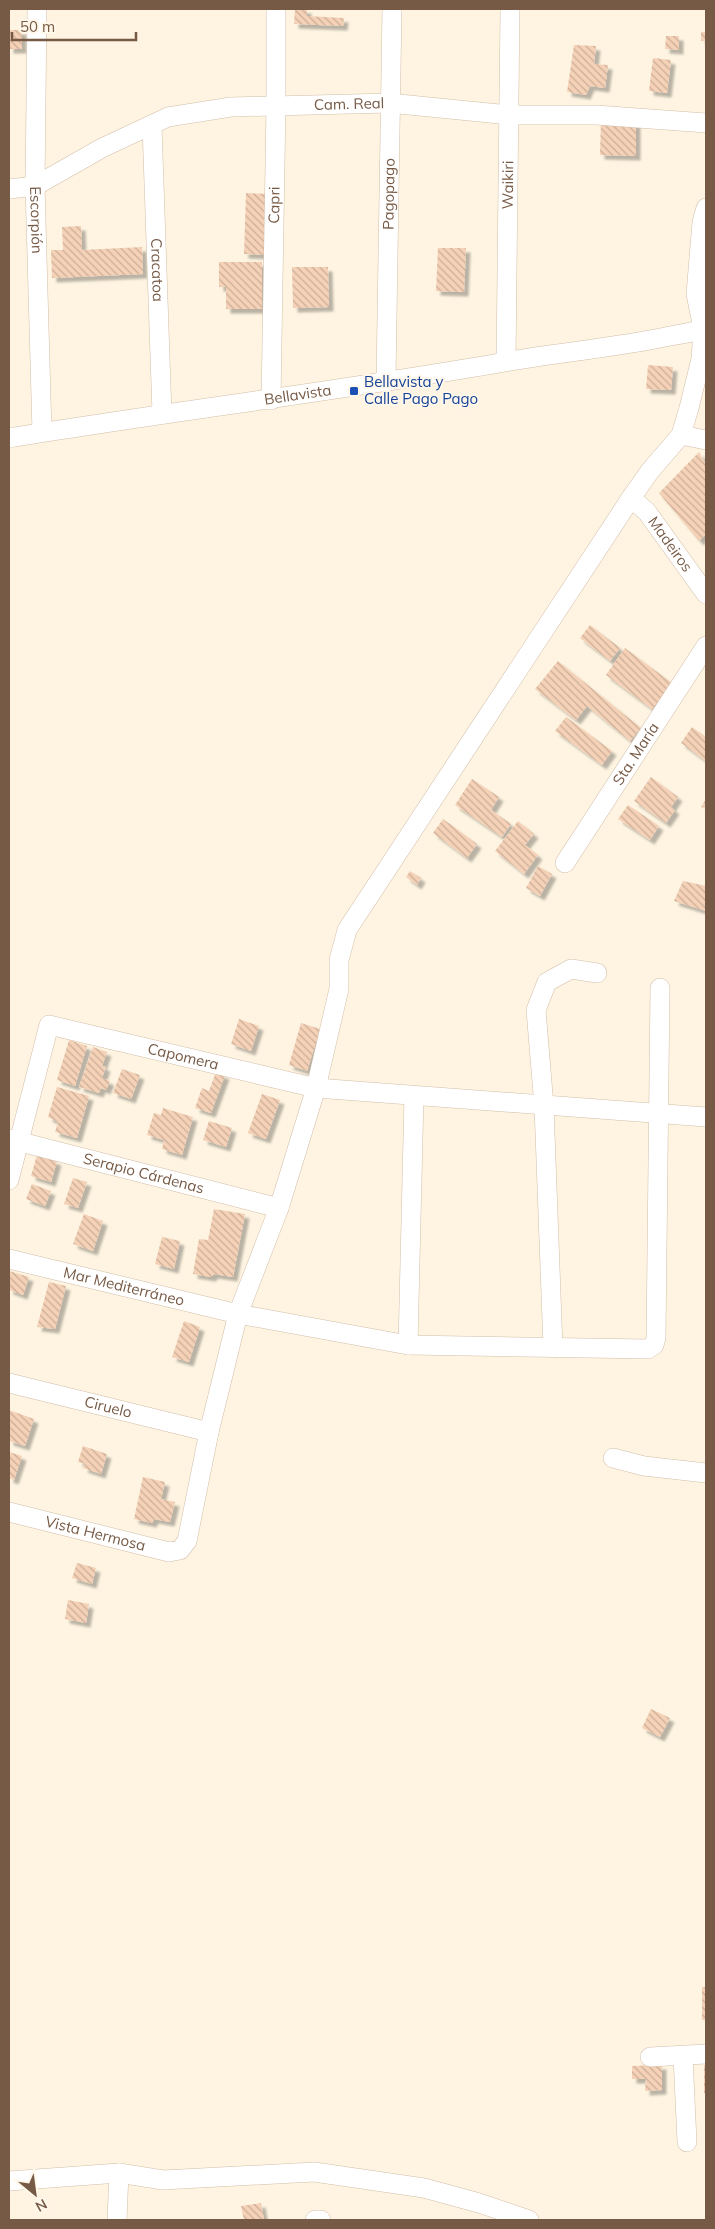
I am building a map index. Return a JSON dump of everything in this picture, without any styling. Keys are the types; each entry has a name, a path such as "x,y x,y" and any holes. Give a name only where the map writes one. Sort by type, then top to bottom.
{"street":[{"name":"Escorpión","path":"37,9 34,186 42,432"},
{"name":"Capri","path":"271,400 276,9"},
{"name":"Pagopago","path":"386,380 392,9"},
{"name":"Waikiri","path":"506,361 510,9"},
{"name":"Cam. Real","path":"9,189 34,186 102,148 168,117 231,107 389,103 510,115 596,115 706,123"},
{"name":"Cracatoa","path":"152,126 162,414"},
{"path":"209,1432 238,1314 279,1208 316,1088 339,989 339,960 347,930 630,498 650,471 681,436 701,359 705,328 696,294 702,222 706,208"},
{"name":"Bellavista","path":"9,438 162,414 271,400 386,380 448,373 506,361 649,341 705,328"},
{"path":"681,436 706,440"},
{"name":"Madeiros","path":"630,498 647,512 706,594"},
{"name":"Sta. María","path":"565,862 706,646"},
{"path":"553,1348 544,1106 536,1010 547,982 571,969 597,974"},
{"path":"660,988 660,1114"},
{"name":"Capomera","path":"13,1140 50,1025 316,1088 706,1117"},
{"path":"408,1345 414,1096"},
{"name":"Mar Mediterráneo","path":"9,1259 238,1314 408,1345 648,1349 654,1345 656,1338 660,1114"},
{"path":"9,1180 13,1140"},
{"name":"Serapio Cárdenas","path":"13,1140 279,1208"},
{"name":"Ciruelo","path":"9,1383 209,1432"},
{"name":"Vista Hermosa","path":"9,1512 168,1552 180,1550 187,1541 209,1432"},
{"path":"613,1458 644,1466 706,1473"},
{"path":"650,2057 706,2054"},
{"path":"683,2056 687,2142"},
{"path":"9,2182 119,2173 164,2180 314,2172 424,2188 479,2203 529,2220"},
{"path":"117,2220 119,2173"},
{"path":"315,2220 321,2220"}],"building":[{"path":"295,9 307,9 307,16 344,18 343,26 294,24"},
{"path":"9,30 22,30 22,49 9,49"},
{"path":"701,32 706,32 706,41 701,41"},
{"path":"666,36 679,36 679,50 665,49"},
{"path":"574,45 596,46 594,64 608,65 605,88 590,86 586,95 567,92"},
{"path":"653,58 671,60 667,93 649,91"},
{"path":"601,121 636,122 636,156 600,155"},
{"path":"246,193 268,194 266,255 244,254"},
{"path":"81,226 82,250 142,247 143,274 52,278 51,250 63,250 62,227"},
{"path":"438,248 466,248 464,292 436,291"},
{"path":"219,262 262,262 262,309 226,309 226,287 219,287"},
{"path":"292,267 328,267 329,307 293,308"},
{"path":"648,365 673,367 671,390 646,389"},
{"path":"699,452 706,465 706,534 699,541 659,493"},
{"path":"590,625 620,648 610,661 580,638"},
{"path":"625,648 672,683 652,709 606,675"},
{"path":"558,661 641,728 630,741 587,706 576,720 535,689"},
{"path":"566,717 612,751 602,765 555,731"},
{"path":"692,727 706,737 706,761 681,743"},
{"path":"651,777 678,797 671,807 675,810 666,823 634,801"},
{"path":"472,779 499,797 491,810 511,824 502,837 455,805"},
{"path":"706,799 706,808 701,807"},
{"path":"628,805 659,826 650,840 618,819"},
{"path":"443,819 477,844 467,858 433,833"},
{"path":"518,821 534,834 525,845 538,855 524,874 495,851"},
{"path":"538,866 552,874 540,896 526,888"},
{"path":"410,871 421,878 417,885 406,877"},
{"path":"683,881 706,886 706,911 674,901"},
{"path":"239,1019 259,1026 251,1051 231,1044"},
{"path":"301,1023 320,1029 307,1071 289,1065"},
{"path":"69,1040 87,1046 75,1086 57,1080"},
{"path":"93,1047 107,1052 102,1066 106,1067 102,1078 110,1081 106,1090 101,1088 99,1093 79,1087"},
{"path":"122,1069 140,1075 131,1099 113,1093"},
{"path":"216,1072 225,1075 211,1113 195,1108 202,1088 209,1091"},
{"path":"57,1087 89,1096 77,1138 55,1132 58,1122 48,1117"},
{"path":"262,1094 280,1100 266,1139 248,1133"},
{"path":"163,1108 193,1117 182,1155 162,1149 164,1140 147,1135 154,1113 161,1115"},
{"path":"209,1121 232,1128 226,1147 203,1140"},
{"path":"37,1155 57,1161 51,1182 31,1176"},
{"path":"73,1178 87,1182 78,1208 64,1204"},
{"path":"32,1184 51,1191 45,1206 26,1199"},
{"path":"214,1209 245,1214 233,1277 214,1274 211,1277 193,1274 199,1239 208,1240"},
{"path":"84,1214 103,1221 93,1251 73,1244"},
{"path":"162,1237 180,1241 174,1269 155,1264"},
{"path":"9,1271 29,1277 23,1295 9,1290"},
{"path":"49,1282 66,1286 55,1329 37,1327"},
{"path":"184,1321 200,1327 189,1362 172,1357"},
{"path":"9,1410 34,1419 25,1446 9,1441"},
{"path":"83,1446 107,1454 101,1474 83,1468 85,1464 78,1462"},
{"path":"9,1452 22,1456 14,1480 9,1478"},
{"path":"143,1477 165,1482 161,1499 175,1502 170,1522 154,1519 152,1523 134,1519"},
{"path":"77,1563 96,1568 92,1584 72,1578"},
{"path":"68,1600 89,1604 86,1623 65,1619"},
{"path":"651,1709 670,1718 660,1737 642,1728"},
{"path":"702,1987 706,1987 706,2020 702,2020"},
{"path":"662,2065 662,2090 645,2091 646,2079 632,2079 632,2066"},
{"path":"704,2065 706,2065 706,2093 704,2093"},
{"path":"261,2203 264,2220 244,2220 241,2206"}],"place":[{"name":"Bellavista y Calle Pago Pago","path":"354,391"}]}
